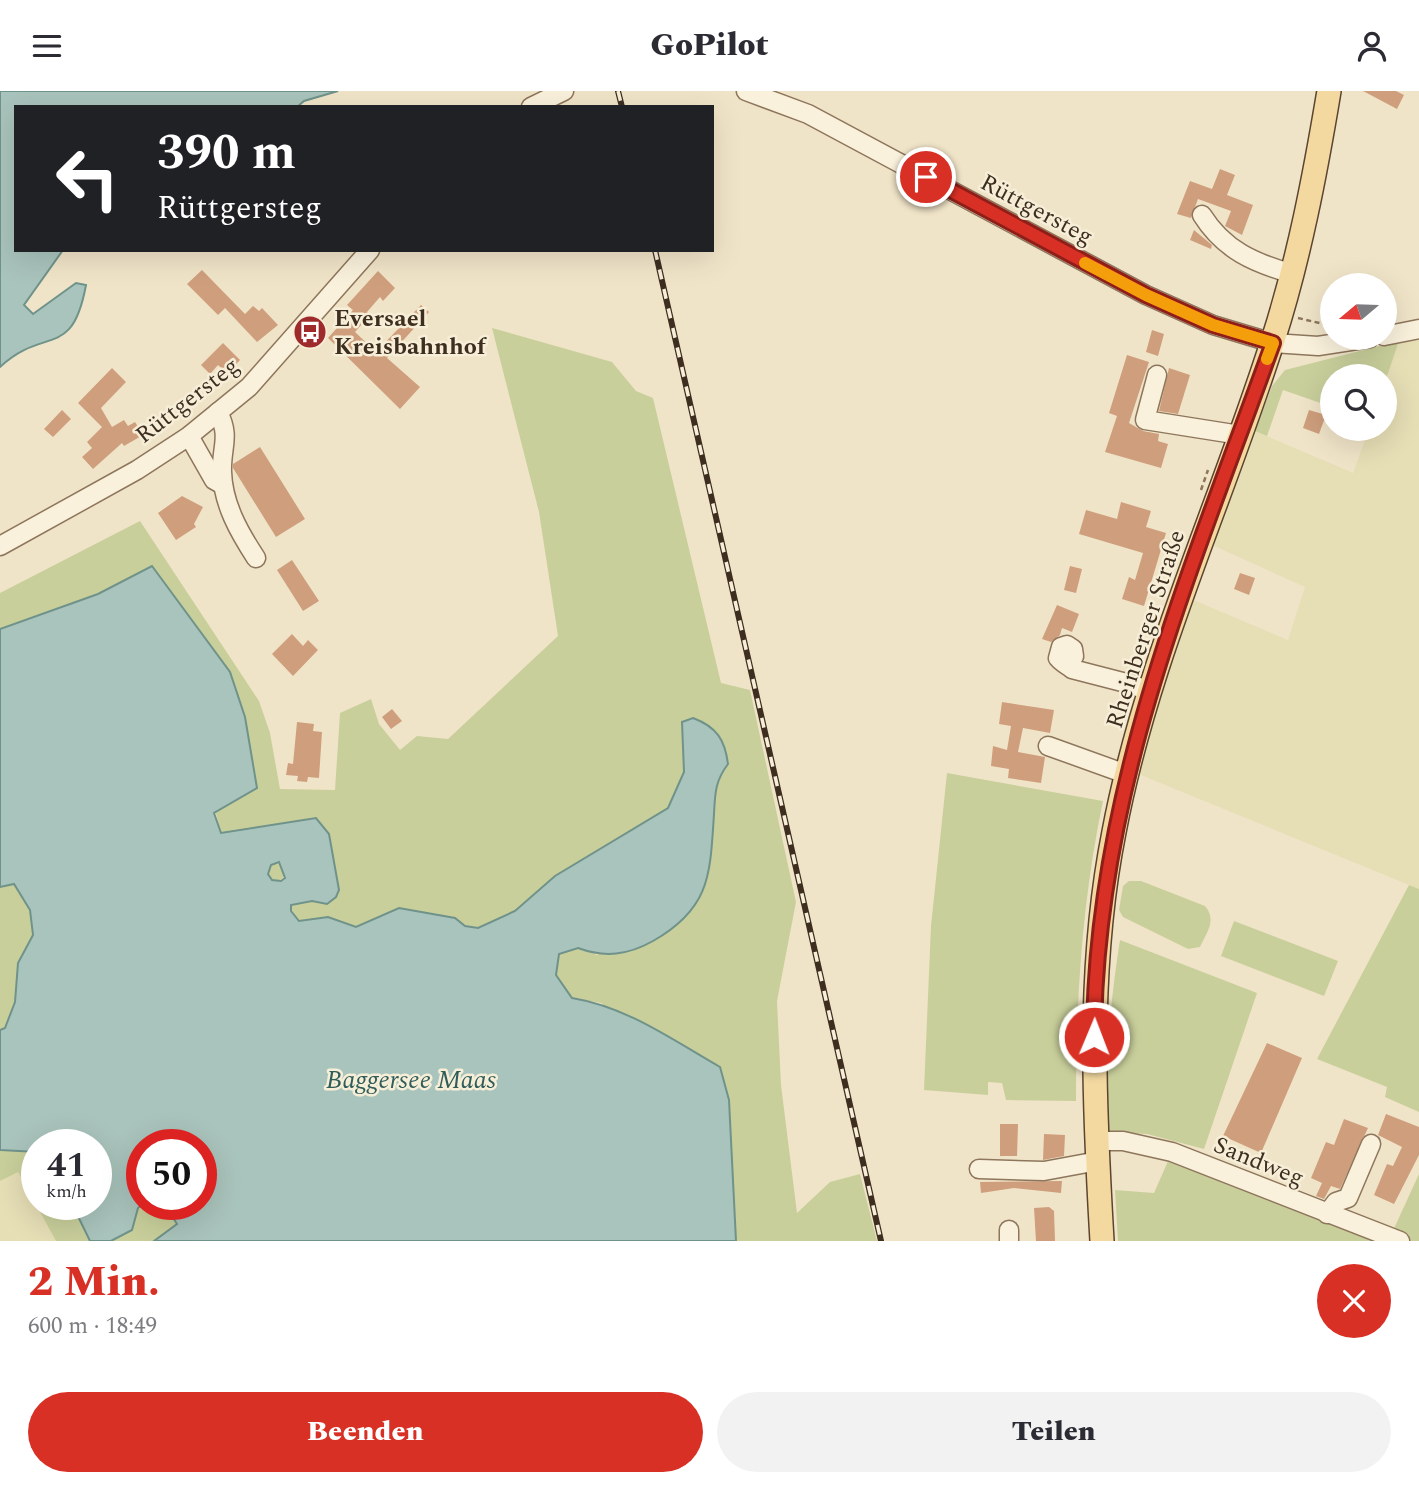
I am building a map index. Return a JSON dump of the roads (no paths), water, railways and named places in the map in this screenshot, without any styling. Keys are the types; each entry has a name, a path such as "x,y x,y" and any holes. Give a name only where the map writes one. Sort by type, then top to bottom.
{"main road":[{"name":"Rheinberger Straße","path":"1102,1241 1094,1050 1097,951 1104,892 1126,774 1149,692 1273,343 1310,202 1329,91"}],"street":[{"path":"535,105 564,91"},
{"name":"Rüttgersteg","path":"746,91 808,114 1146,295 1213,325 1273,343 1320,346"},
{"path":"1202,215 1213,233 1240,256 1293,274"},
{"name":"Rüttgersteg","path":"0,546 137,470 189,436 249,387 368,252"},
{"path":"1397,333 1419,329"},
{"path":"1157,375 1145,420 1240,435"},
{"path":"218,412 226,434 223,485 235,523 256,558"},
{"path":"189,436 214,480 223,485"},
{"path":"1064,663 1149,692"},
{"path":"1048,746 1126,774"},
{"name":"Sandweg","path":"979,1169 1044,1171 1123,1141 1172,1152 1400,1241"},
{"path":"1327,1214 1336,1202 1348,1198 1371,1144"}],"water":[{"path":"0,91 338,91 304,101 299,105 14,105 14,252 62,252 24,305 33,314 76,283 86,285 80,309 65,333 30,347 0,367"},
{"name":"Baggersee Maas","path":"152,566 230,672 245,717 257,788 214,813 221,833 316,818 329,834 339,890 336,897 327,904 312,901 291,905 291,911 299,921 328,917 356,927 399,908 455,918 465,926 478,928 515,911 555,876 668,808 684,772 682,722 693,718 714,730 725,748 728,764 716,788 711,855 704,888 697,902 672,929 635,949 607,954 578,948 559,954 556,975 572,998 592,1002 630,1016 720,1067 729,1100 736,1241 154,1241 177,1224 174,1220 217,1220 217,1129 126,1129 126,1220 135,1220 132,1230 111,1241 90,1241 80,1220 112,1220 112,1129 21,1129 21,1151 0,1150 0,1030 5,1028 15,1002 18,963 33,935 30,910 14,884 0,887 0,629 98,594","holes":["279,862 285,878 281,881 272,880 268,874 271,865"]}],"railway":[{"path":"618,91 622,105"},
{"path":"655,252 881,1241"}],"place":[{"name":"Eversael Kreisbahnhof","path":"310,332"}]}
